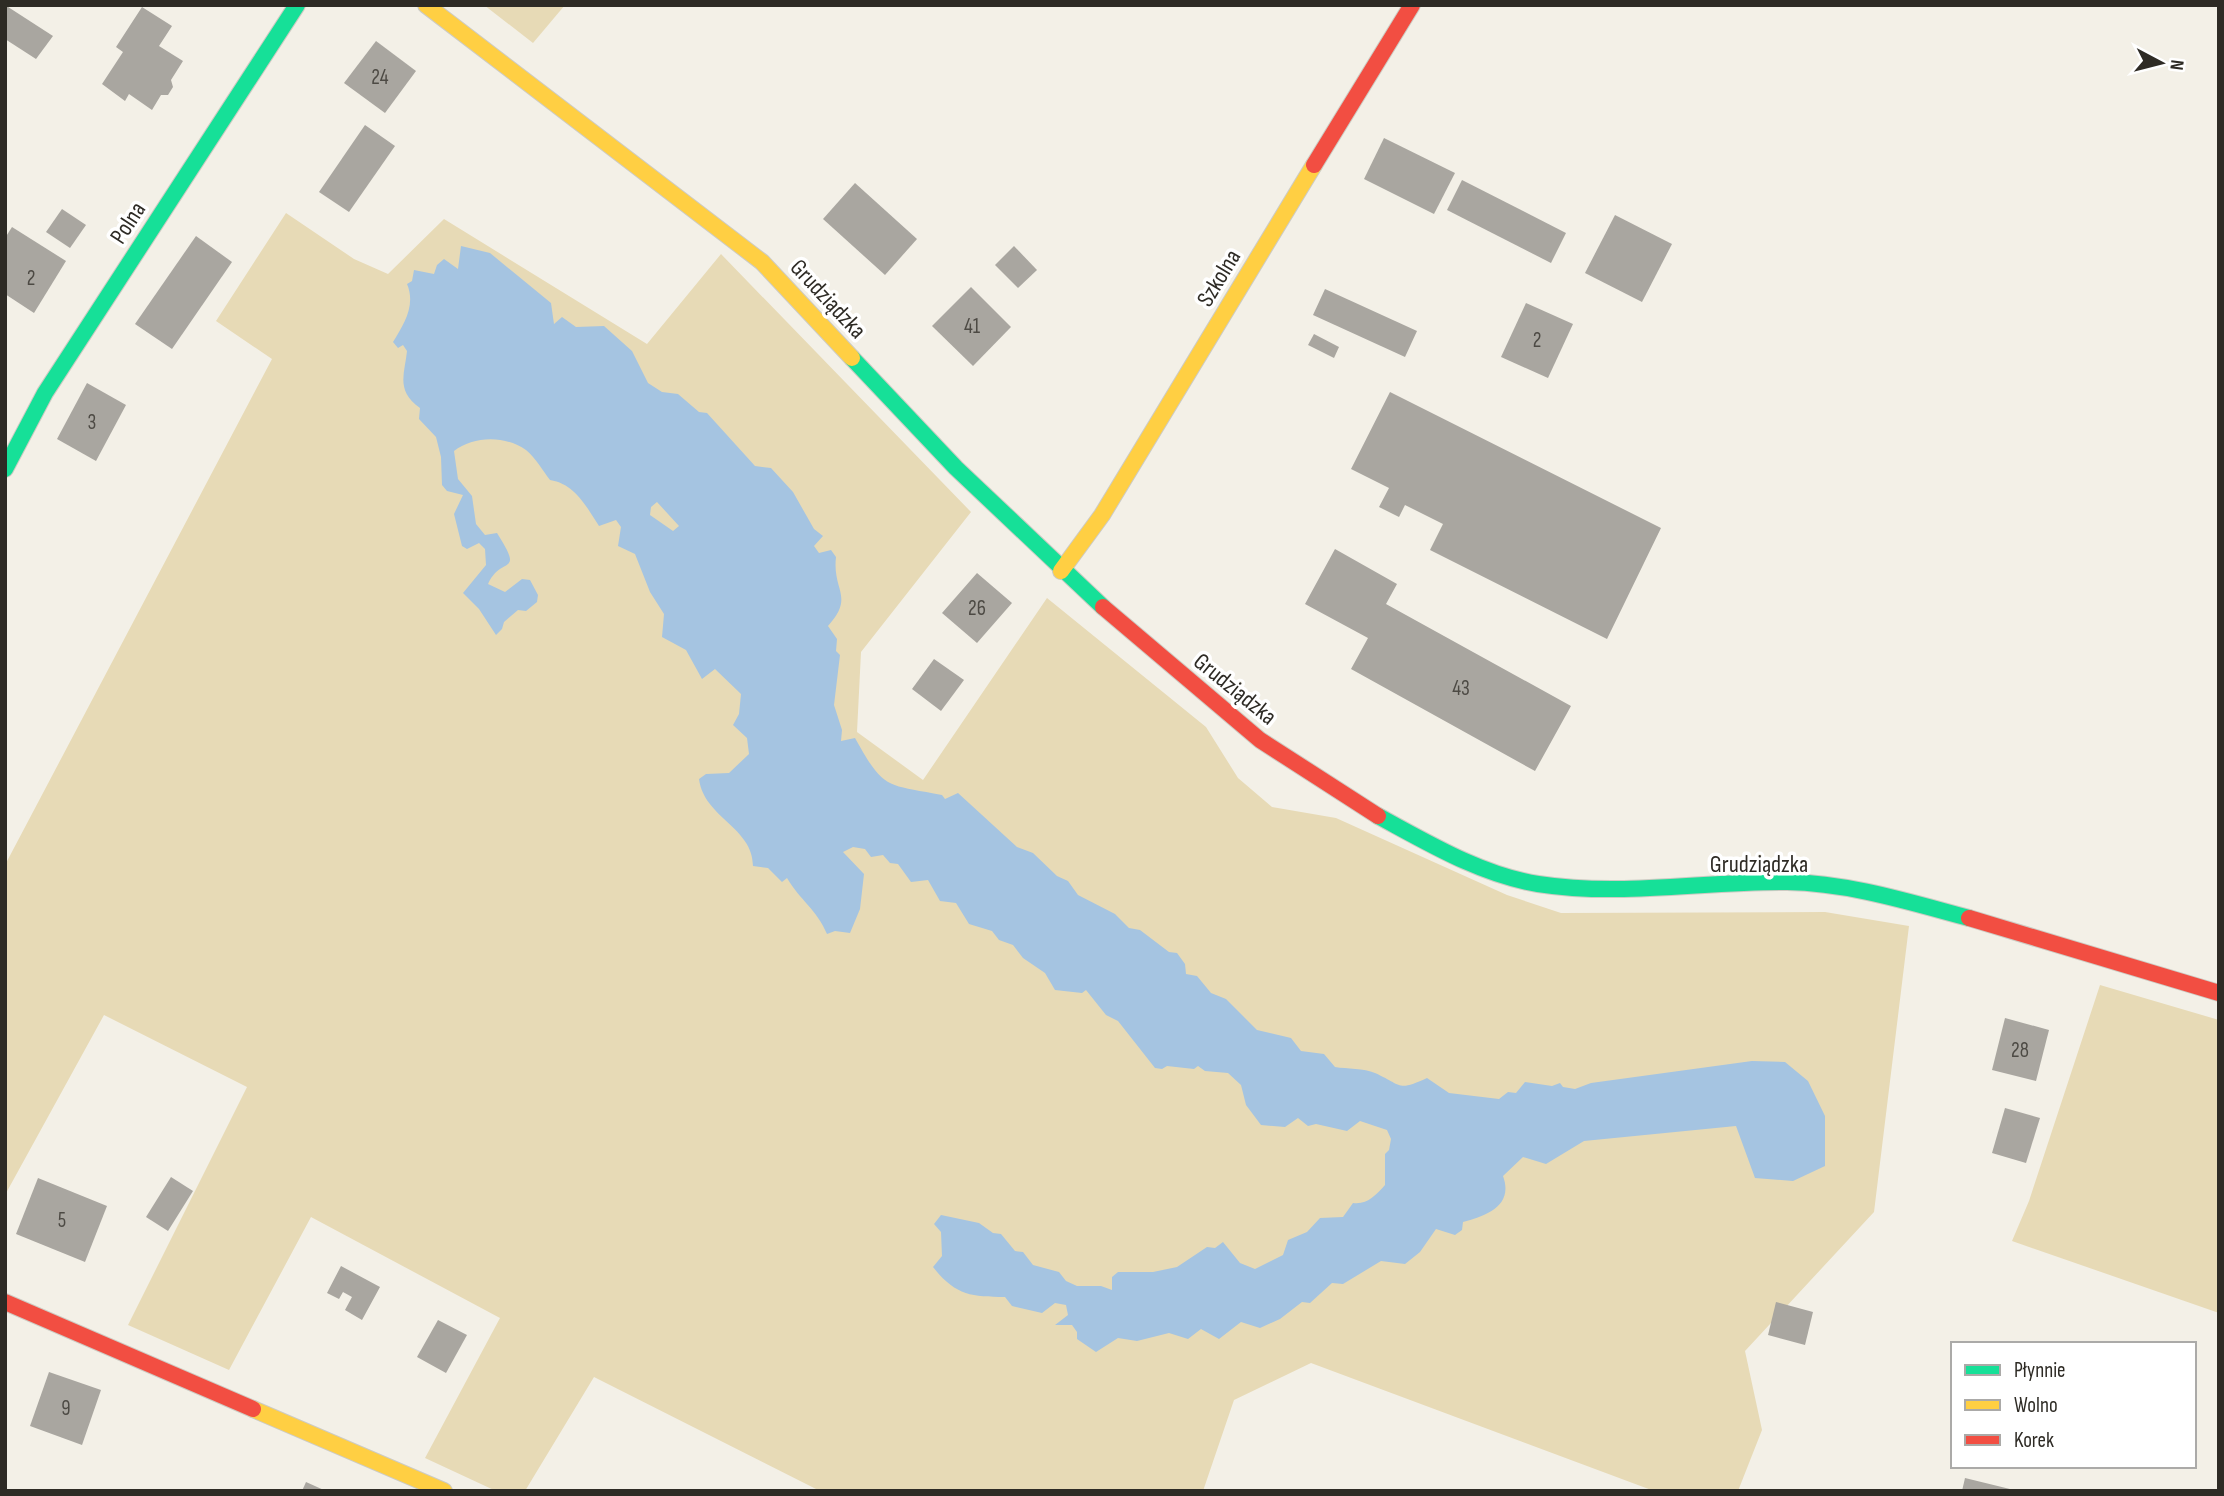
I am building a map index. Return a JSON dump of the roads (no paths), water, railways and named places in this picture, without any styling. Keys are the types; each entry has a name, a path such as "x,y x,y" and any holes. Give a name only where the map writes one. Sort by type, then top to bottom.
{"street":[{"name":"Polna","path":"5,469 44,393 297,5"},
{"name":"Grudziądzka","path":"426,5 762,262 956,468 1060,571 1214,705 1260,740 1378,816 1452,855 1499,874 1537,884 1615,891 1788,882 1866,891 2000,926 2219,993"},
{"name":"Szkolna","path":"1060,571 1102,515 1412,5"},
{"path":"5,1302 444,1491"}],"water":[{"path":"461,246 490,253 551,303 554,324 562,317 576,327 604,326 632,351 648,383 662,392 678,394 699,412 707,413 755,466 771,468 793,492 814,529 823,536 814,546 819,553 831,550 836,557 841,600 836,616 828,626 837,639 836,651 840,655 834,705 842,730 841,741 855,738 880,776 897,786 942,795 945,799 958,793 1017,847 1033,853 1057,876 1068,881 1078,895 1115,914 1129,928 1140,930 1169,952 1177,953 1185,964 1186,974 1197,976 1211,993 1226,999 1257,1030 1291,1038 1301,1051 1324,1054 1335,1067 1371,1071 1404,1086 1427,1078 1449,1093 1499,1099 1508,1092 1516,1093 1525,1082 1552,1086 1560,1083 1563,1087 1575,1089 1591,1083 1752,1061 1785,1062 1808,1081 1825,1116 1825,1166 1793,1181 1755,1178 1736,1126 1584,1141 1546,1164 1523,1157 1503,1176 1505,1195 1496,1208 1463,1222 1462,1230 1455,1235 1436,1229 1420,1252 1405,1264 1381,1261 1343,1284 1332,1283 1310,1303 1302,1302 1280,1319 1260,1328 1241,1322 1219,1339 1201,1329 1188,1339 1169,1333 1137,1341 1118,1338 1096,1352 1077,1339 1077,1332 1072,1325 1055,1325 1068,1315 1066,1305 1055,1303 1042,1313 1012,1306 1005,1297 973,1295 956,1289 933,1267 942,1256 941,1232 934,1224 941,1215 979,1223 993,1233 1001,1234 1015,1251 1023,1252 1033,1265 1059,1272 1066,1281 1077,1286 1101,1286 1112,1290 1112,1277 1118,1272 1153,1272 1177,1267 1207,1247 1215,1248 1223,1242 1240,1263 1255,1269 1283,1255 1288,1240 1307,1232 1320,1218 1343,1217 1353,1203 1367,1201 1378,1192 1385,1185 1385,1154 1389,1150 1391,1139 1387,1130 1360,1121 1347,1131 1316,1124 1308,1126 1298,1118 1285,1127 1261,1125 1246,1105 1241,1085 1228,1073 1205,1071 1198,1066 1194,1069 1167,1066 1162,1069 1155,1068 1118,1021 1106,1015 1086,990 1082,993 1055,990 1045,973 1023,958 1013,945 999,940 992,931 969,924 956,903 940,901 928,880 911,882 898,864 890,863 883,855 871,857 865,849 853,847 843,852 864,874 860,909 850,933 835,931 827,934 787,878 782,882 768,868 753,866 745,841 710,804 703,792 699,779 706,774 729,773 749,754 747,738 733,725 739,714 741,694 715,669 702,679 686,650 662,637 664,614 650,592 635,554 618,546 621,527 616,520 599,526 579,497 566,486 550,480 526,450 509,442 489,439 470,442 454,451 458,479 472,496 476,524 485,535 497,533 509,555 508,564 493,575 488,584 505,592 522,579 530,580 538,595 537,602 526,611 518,610 504,622 496,635 479,609 463,593 486,565 485,549 479,543 467,549 462,546 454,514 463,495 447,491 442,485 441,457 436,437 419,419 420,408 404,388 407,351 403,345 398,348 393,342 408,314 410,299 407,284 412,281 414,270 434,274 437,265 444,259 458,269","holes":["657,502 679,526 673,531 650,515 651,507"]}]}
